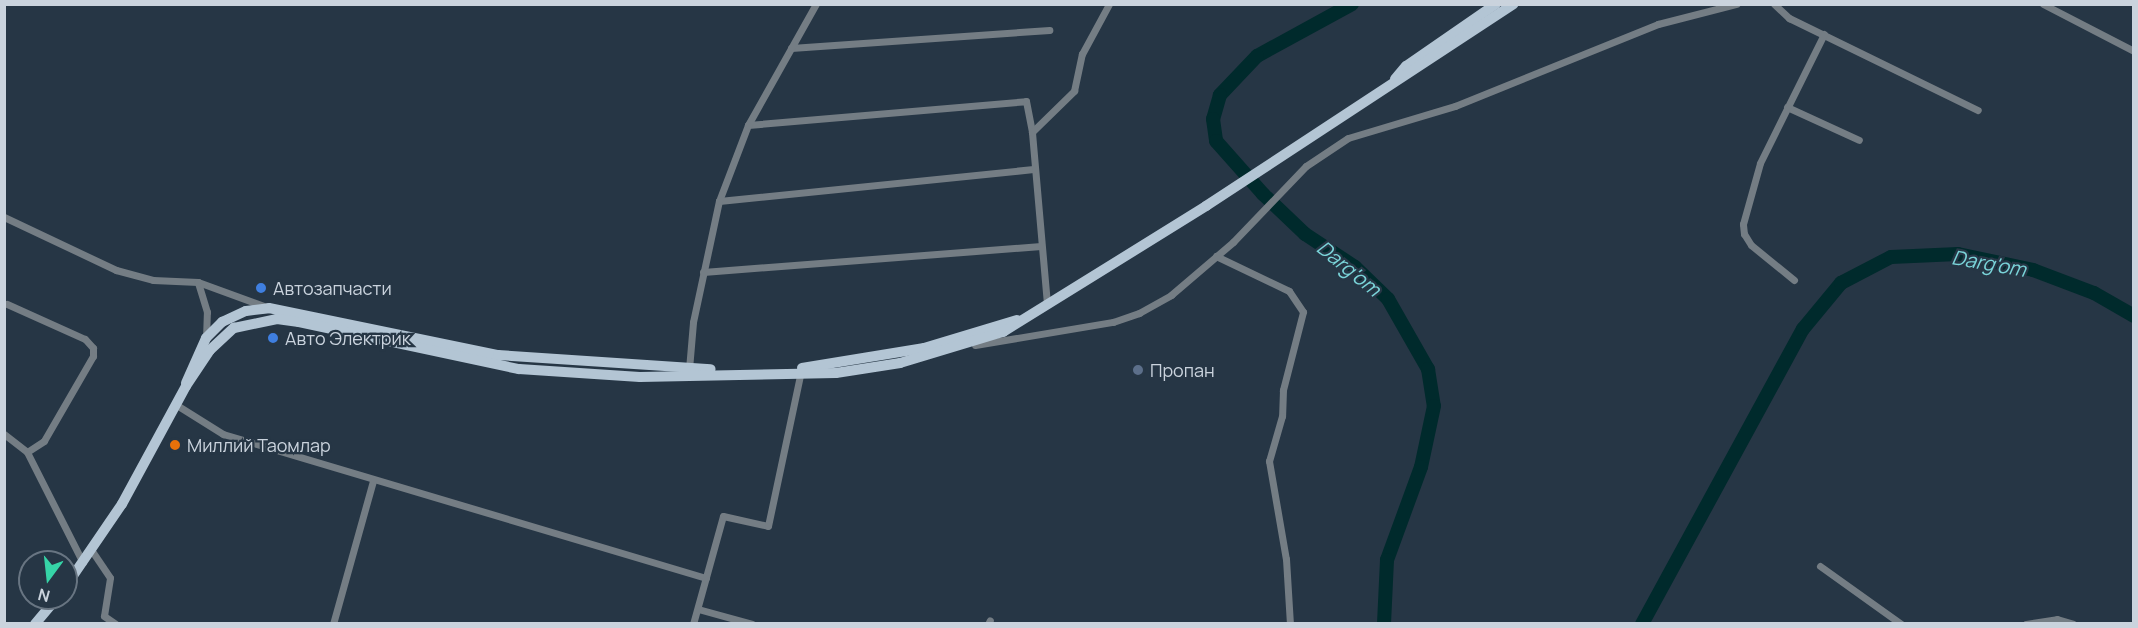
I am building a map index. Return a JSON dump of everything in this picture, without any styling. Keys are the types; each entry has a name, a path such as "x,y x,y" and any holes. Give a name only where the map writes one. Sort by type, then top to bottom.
{"main road":[{"path":"1393,82 1406,66 1496,4"},
{"path":"78,570 92,551 186,386 210,350 234,328 277,319 497,360 640,377 800,375 900,363 966,346 1003,332 1020,319 1206,206 1393,82 1412,74 1514,4"},
{"path":"186,386 206,338 233,315 269,308 497,360 689,369 796,369 846,363 924,348 1020,319"},
{"path":"35,624 47,610"}],"street":[{"path":"689,369 703,272 719,201 748,125 816,4"},
{"path":"1032,132 1074,91 1082,54 1109,4"},
{"path":"966,346 1130,316 1161,303 1233,242 1306,166 1328,149 1356,134 1455,106 1658,24 1736,4"},
{"path":"1774,4 1789,18 1978,110"},
{"path":"2043,4 2133,51"},
{"path":"791,48 1049,30"},
{"path":"1794,280 1759,253 1744,234 1760,163 1824,34"},
{"path":"748,125 1026,101 1032,132 1033,169 1047,304"},
{"path":"1787,107 1859,140"},
{"path":"719,201 1033,169"},
{"path":"4,217 116,270 153,280 198,282 269,308"},
{"path":"703,272 1041,246"},
{"path":"1216,256 1289,291 1303,312 1283,390 1282,416 1269,461 1286,559 1290,624"},
{"path":"198,282 207,312 206,338"},
{"path":"6,304 85,339 93,348 93,356 44,441 27,452"},
{"path":"693,624 723,516 768,526 800,375"},
{"path":"175,404 223,434 373,482 706,578"},
{"path":"4,434 27,452 83,563"},
{"path":"333,624 373,482"},
{"path":"92,551 110,578 104,616 116,624"},
{"path":"1820,566 1901,624"},
{"path":"698,609 752,624"},
{"path":"2026,624 2057,619 2073,624"}],"waterway":[{"name":"Darg'om","path":"1352,4 1257,56 1220,95 1213,119 1216,141 1263,194 1305,234 1355,267 1388,299 1428,369 1434,406 1421,467 1387,560 1384,624"},
{"name":"Darg'om","path":"1642,624 1803,329 1841,283 1891,257 1958,254 2033,270 2094,293 2134,316"}],"place":[{"name":"Автозапчасти","path":"261,288"},
{"name":"Авто Электрик","path":"273,338"},
{"name":"Пропан","path":"1138,370"},
{"name":"Миллий Таомлар","path":"175,445"}]}
